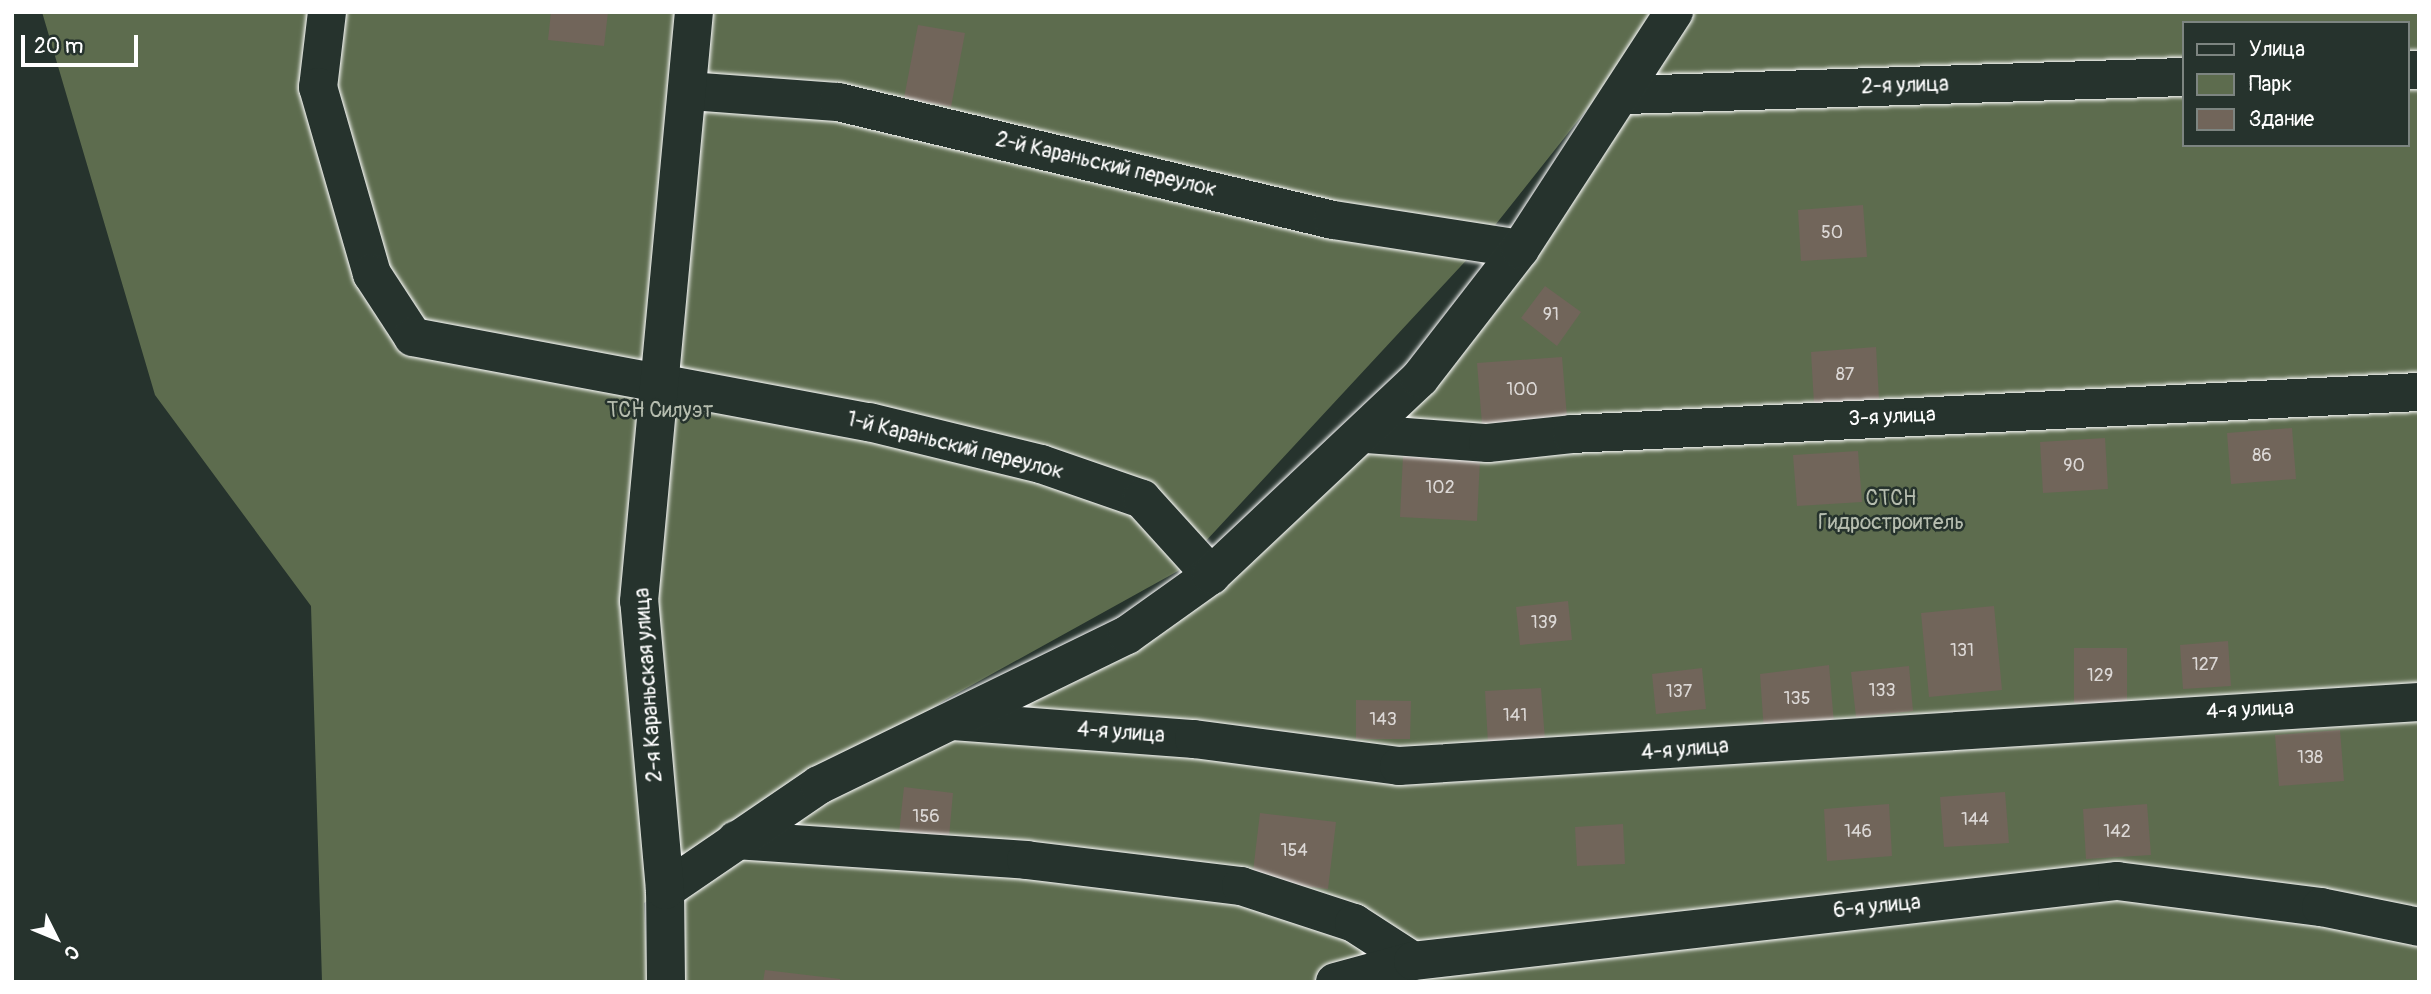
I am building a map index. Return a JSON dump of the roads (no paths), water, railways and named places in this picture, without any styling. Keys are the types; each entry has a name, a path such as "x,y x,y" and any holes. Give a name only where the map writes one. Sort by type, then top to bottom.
{"lane":[{"name":"1-й Караньский переулок","path":"327,12 318,87 372,274 413,337 869,422 1041,464 1143,499 1211,575"},
{"name":"2-я Караньская улица","path":"666,982 665,891 639,601 663,384 690,91 694,12"},
{"path":"665,891 819,785 1127,635 1211,575 1367,434 1420,378 1520,249 1626,95 1674,12"},
{"name":"2-я улица","path":"1626,95 2182,77"},
{"name":"2-й Караньский переулок","path":"690,91 838,102 1333,220 1520,249"},
{"name":"3-я улица","path":"1367,434 1488,443 1572,433 2419,391"},
{"name":"4-я улица","path":"953,721 1194,739 1399,766 2419,702"},
{"path":"736,840 1026,860 1241,886 1354,923 1413,961"},
{"name":"6-я улица","path":"1335,982 1413,961 2116,881 2321,907 2419,927"}],"park label":[{"name":"ТСН Силуэт","path":"660,411"},
{"name":"СТСН Гидростроитель","path":"1891,511"}]}
